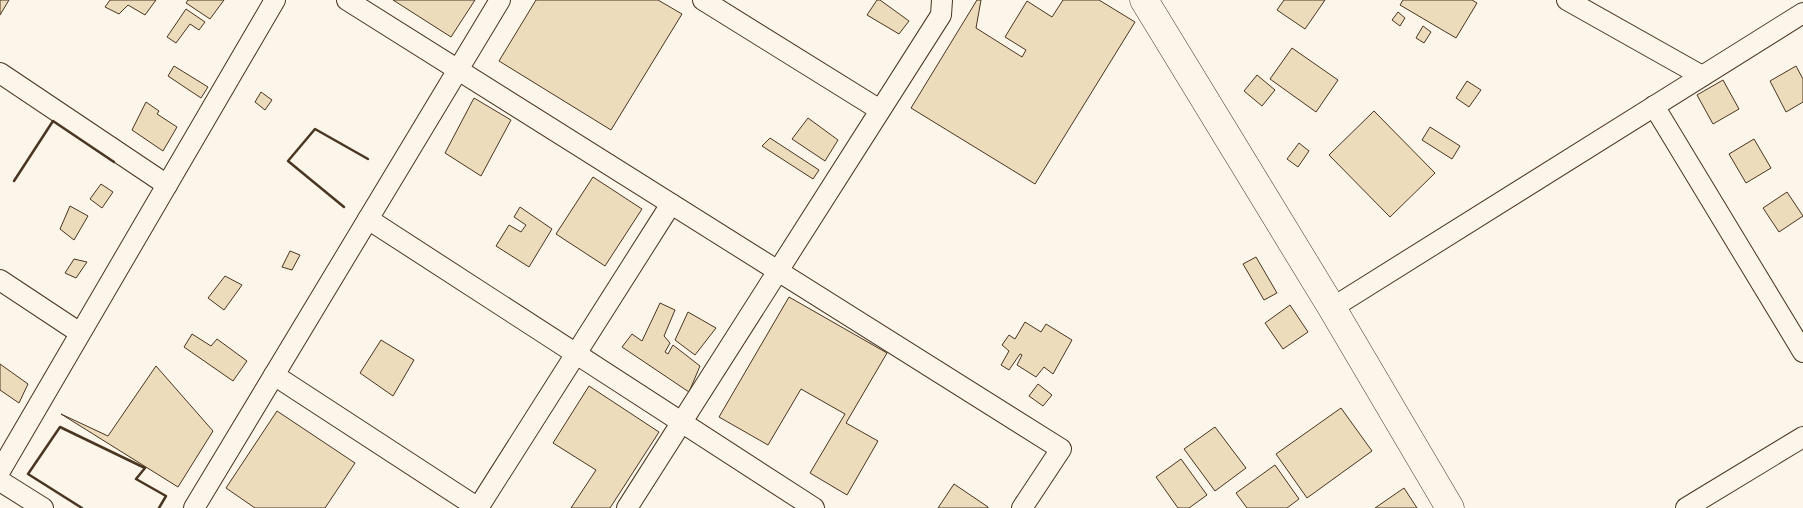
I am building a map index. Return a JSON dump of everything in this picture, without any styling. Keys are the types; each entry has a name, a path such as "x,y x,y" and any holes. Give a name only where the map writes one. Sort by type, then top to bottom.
{"main road":[{"path":"1144,0 1332,308 1450,508"}],"street":[{"path":"0,471 275,0"},
{"path":"347,0 1060,449 1022,508"},
{"path":"194,508 500,0"},
{"path":"703,0 880,110"},
{"path":"627,508 941,15 942,0"},
{"path":"1567,0 1702,76"},
{"path":"1332,308 1803,13"},
{"path":"0,73 167,186"},
{"path":"1654,106 1803,352"},
{"path":"274,375 478,508 671,204"},
{"path":"368,219 814,508"},
{"path":"0,280 80,333"},
{"path":"1686,508 1803,437"},
{"path":"0,480 44,508"}],"building":[{"path":"0,0 9,0 0,15"},
{"path":"110,0 156,0 145,15 128,5 119,14 105,7"},
{"path":"188,0 224,0 210,19 186,3"},
{"path":"393,0 475,0 451,37"},
{"path":"536,0 658,0 682,14 611,130 499,61"},
{"path":"877,0 880,0 909,21 899,34 867,15"},
{"path":"977,0 981,0 976,28 1022,57 1026,50 1005,37 1027,1 1052,17 1063,0 1099,0 1135,22 1035,184 911,108"},
{"path":"1284,0 1325,0 1305,29 1277,10"},
{"path":"1403,0 1472,0 1477,3 1456,38 1400,5"},
{"path":"186,9 205,22 199,30 190,24 176,43 167,37"},
{"path":"1398,12 1405,18 1400,26 1392,20"},
{"path":"1423,26 1431,32 1424,43 1416,38"},
{"path":"1292,48 1338,80 1316,112 1270,79"},
{"path":"174,66 208,87 201,98 168,76"},
{"path":"1796,66 1803,79 1803,102 1786,112 1770,81"},
{"path":"1257,75 1275,90 1262,106 1244,91"},
{"path":"1723,80 1739,109 1713,124 1697,95"},
{"path":"1467,81 1481,90 1469,107 1456,98"},
{"path":"261,92 272,100 265,110 255,102"},
{"path":"474,98 511,120 481,176 445,153"},
{"path":"146,102 159,111 157,114 177,127 163,151 132,130"},
{"path":"1374,111 1435,173 1390,217 1329,155"},
{"path":"808,118 838,140 825,161 792,139"},
{"path":"1430,127 1460,146 1452,159 1422,140"},
{"path":"770,138 819,170 813,179 762,146"},
{"path":"1754,139 1771,168 1746,183 1729,154"},
{"path":"1299,143 1309,151 1298,167 1287,159"},
{"path":"593,177 642,209 605,266 556,234"},
{"path":"101,184 113,192 102,208 90,199"},
{"path":"1787,192 1803,216 1779,232 1763,208"},
{"path":"70,206 88,216 74,240 60,229"},
{"path":"520,207 552,229 529,267 496,246 509,225 521,232 526,225 514,217"},
{"path":"290,251 300,255 292,270 282,267"},
{"path":"1256,257 1277,293 1264,300 1243,264"},
{"path":"74,259 87,262 76,278 65,273"},
{"path":"225,276 242,285 224,310 208,298"},
{"path":"789,297 887,353 846,423 878,441 847,495 810,473 845,414 801,389 768,445 719,417"},
{"path":"660,303 675,310 664,336 670,343 665,352 668,354 673,345 700,366 689,392 622,347 632,334 642,341"},
{"path":"1290,305 1308,332 1283,349 1265,323"},
{"path":"688,312 716,328 695,355 675,340"},
{"path":"1025,322 1041,332 1046,324 1072,340 1053,374 1044,367 1036,377 1017,365 1022,355 1020,354 1009,370 1001,365 1009,351 1002,345 1009,335 1015,339"},
{"path":"192,334 211,346 217,339 247,361 233,381 184,347"},
{"path":"381,340 414,360 393,396 360,373"},
{"path":"0,364 28,384 19,403 0,390"},
{"path":"156,366 213,431 178,487 61,414 108,436"},
{"path":"1038,384 1052,395 1043,406 1029,396"},
{"path":"589,386 659,432 610,508 571,508 596,470 553,443"},
{"path":"1341,408 1372,451 1307,498 1276,454"},
{"path":"277,411 355,463 325,508 255,508 226,488"},
{"path":"1215,427 1246,468 1215,491 1184,449"},
{"path":"1181,459 1207,495 1189,508 1178,508 1156,477"},
{"path":"1275,465 1299,499 1287,508 1247,508 1236,493"},
{"path":"954,484 988,507 988,508 938,508"},
{"path":"1404,488 1417,508 1375,508"}],"wall":[{"path":"14,181 53,121 114,162"},
{"path":"344,207 288,161 315,129 368,159"},
{"path":"82,508 28,474 60,427 145,468 136,479 166,496 159,508"}]}
